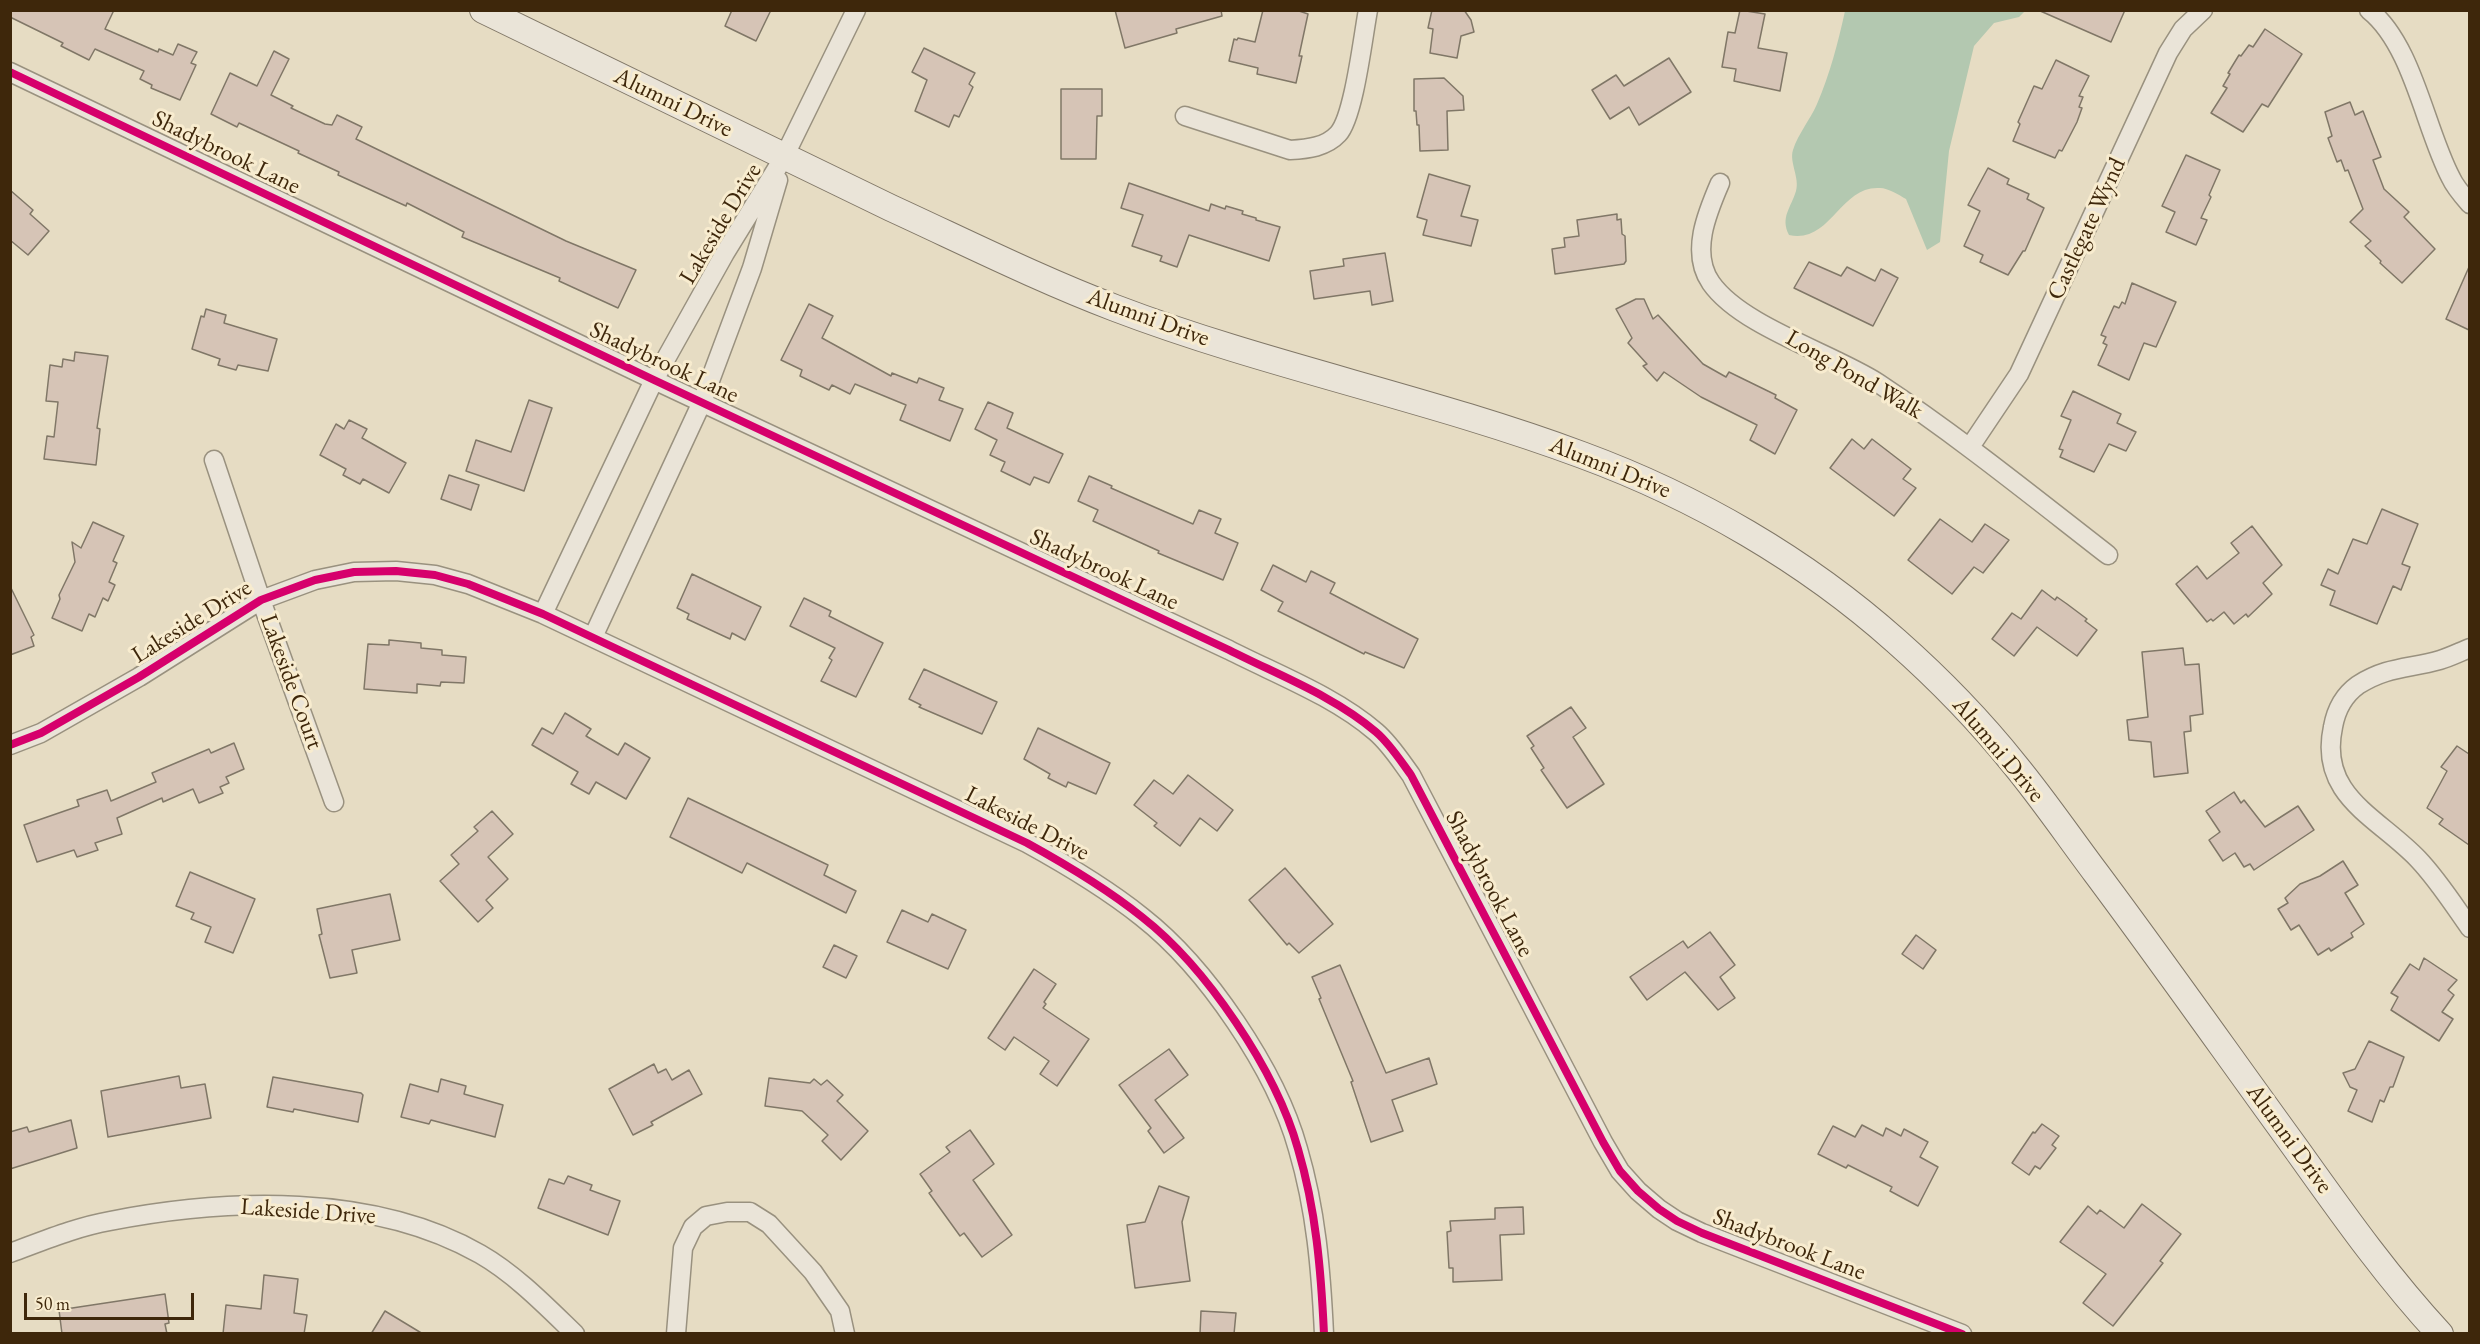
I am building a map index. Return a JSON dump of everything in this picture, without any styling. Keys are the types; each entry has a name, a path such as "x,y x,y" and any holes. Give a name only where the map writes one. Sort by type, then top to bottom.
{"main road":[{"name":"Alumni Drive","path":"483,10 784,157 1106,305 1233,348 1504,429 1624,471 1676,494 1750,535 1800,567 1866,615 1898,643 1963,705 2015,764 2126,913 2340,1210 2414,1306 2440,1334"}],"street":[{"name":"Lakeside Drive","path":"543,614 654,380 724,253 784,157 855,10"},
{"path":"1185,116 1290,150 1324,145 1339,133 1348,111 1368,10"},
{"name":"Castlegate Wynd","path":"1970,447 2019,374 2168,53 2183,30 2203,10"},
{"path":"2369,10 2388,32 2400,53 2451,180 2469,204"},
{"name":"Shadybrook Lane","path":"10,72 654,380 1229,650 1323,698 1375,731 1392,748 1411,775 1603,1142 1620,1171 1638,1191 1659,1209 1702,1233 1962,1334"},
{"name":"Lakeside Drive","path":"592,637 702,402 752,268 784,157"},
{"name":"Long Pond Walk","path":"1720,183 1708,210 1701,234 1702,262 1709,281 1723,298 1749,316 1876,382 1970,447 2108,555"},
{"name":"Lakeside Court","path":"214,460 261,600 334,802"},
{"name":"Lakeside Drive","path":"10,745 41,733 139,677 261,600 315,580 354,572 396,571 435,575 468,584 543,614 1027,843 1087,878 1144,918 1208,985 1272,1082 1298,1147 1310,1201 1320,1258 1324,1334"},
{"path":"2469,648 2439,660 2405,666 2380,674 2357,686 2341,702 2330,741 2330,761 2337,782 2350,800 2416,857 2437,880 2469,928"},
{"name":"Lakeside Drive","path":"10,1253 62,1234 110,1221 184,1210 245,1205 352,1211 401,1220 444,1236 482,1255 545,1305 574,1334"},
{"path":"676,1334 683,1248 693,1227 706,1216 727,1212 750,1212 769,1224 813,1272 837,1307 845,1334"}],"shaded area":[{"path":"1845,11 2025,11 2019,17 1994,23 1974,46 1949,151 1940,242 1927,250 1906,199 1883,188 1866,190 1855,195 1815,231 1803,235 1789,235 1786,218 1797,186 1792,160 1793,150 1822,93"}],"building":[{"path":"10,10 114,10 105,29 158,52 159,49 173,55 178,44 197,52 191,63 196,65 180,100 151,88 152,85 140,79 144,71 95,49 89,60 61,46 63,43 10,17"},
{"path":"732,10 771,10 756,41 725,26"},
{"path":"1115,10 1221,10 1222,16 1176,29 1177,33 1125,48"},
{"path":"1263,10 1296,10 1308,14 1296,83 1257,74 1258,68 1229,61 1234,39 1255,42"},
{"path":"1432,10 1464,10 1471,20 1474,32 1461,36 1457,58 1430,53 1433,29 1428,28"},
{"path":"1740,10 1765,14 1758,48 1787,53 1780,91 1734,81 1736,69 1722,67 1728,32 1735,33"},
{"path":"2038,10 2125,10 2111,42"},
{"path":"2265,29 2302,54 2268,107 2262,104 2243,132 2211,113 2227,88 2223,86 2239,55 2241,56 2249,45 2253,47"},
{"path":"924,48 975,73 969,84 973,87 959,117 954,115 949,127 915,111 927,80 912,72"},
{"path":"274,51 289,59 271,95 293,106 291,108 325,124 332,125 337,115 362,127 356,139 566,241 636,270 618,308 559,281 560,278 462,237 464,232 407,203 406,206 338,175 339,172 298,153 299,151 239,123 237,127 211,114 230,73 257,86"},
{"path":"1669,58 1691,92 1639,125 1629,107 1610,119 1592,90 1616,75 1624,86"},
{"path":"2056,60 2089,76 2079,96 2083,97 2077,122 2062,151 2059,150 2055,158 2013,141 2020,124 2018,122 2034,86 2042,89"},
{"path":"1444,78 1463,96 1464,110 1447,111 1448,150 1420,151 1419,125 1417,125 1416,111 1414,111 1414,79"},
{"path":"1061,89 1102,89 1102,116 1097,116 1096,159 1061,159"},
{"path":"2350,102 2355,115 2363,111 2381,157 2373,160 2384,189 2409,212 2404,217 2435,249 2402,283 2365,246 2371,241 2350,222 2363,209 2348,170 2345,171 2341,160 2337,162 2328,138 2332,136 2325,112"},
{"path":"2186,155 2220,170 2201,218 2207,220 2196,245 2166,232 2175,212 2162,206"},
{"path":"1988,168 2009,179 2007,184 2029,194 2027,199 2044,208 2025,251 2008,275 1980,262 1983,255 1964,246 1980,211 1968,205"},
{"path":"1429,174 1470,186 1461,216 1478,220 1471,246 1423,235 1427,220 1417,217"},
{"path":"1129,183 1209,211 1211,204 1225,209 1226,206 1243,211 1242,214 1256,218 1256,220 1280,227 1269,261 1189,235 1177,267 1160,261 1162,256 1132,246 1143,215 1121,208"},
{"path":"10,190 33,210 30,214 49,231 28,255 10,240"},
{"path":"1617,214 1617,220 1621,219 1622,234 1625,236 1626,261 1624,264 1555,274 1552,249 1565,247 1564,238 1579,236 1577,220"},
{"path":"1385,253 1393,301 1372,305 1370,291 1314,299 1310,271 1344,266 1343,259"},
{"path":"1809,262 1841,276 1847,267 1875,281 1881,269 1898,278 1873,326 1794,288"},
{"path":"2469,267 2469,330 2446,319"},
{"path":"2132,283 2176,302 2156,347 2144,343 2129,380 2098,365 2107,345 2103,343 2106,337 2101,335 2114,306 2119,308 2122,302 2125,304"},
{"path":"1636,299 1644,299 1653,319 1658,315 1703,364 1726,377 1729,372 1776,395 1775,398 1797,410 1775,454 1750,440 1757,425 1701,397 1664,372 1657,381 1643,366 1647,364 1628,343 1632,338 1616,309"},
{"path":"809,304 833,316 822,338 891,376 892,373 917,383 919,378 944,388 939,400 963,409 950,441 900,420 906,405 855,384 850,394 832,385 829,390 800,376 802,370 781,360"},
{"path":"206,309 226,315 224,323 277,339 268,371 238,365 236,370 218,365 220,359 192,349 201,316 204,317"},
{"path":"75,352 108,356 97,428 100,429 96,465 44,459 47,436 54,437 58,402 46,401 50,365 62,367 63,359 74,361"},
{"path":"2073,391 2121,414 2117,423 2136,432 2126,451 2109,444 2094,472 2060,457 2063,450 2059,449 2071,420 2061,416"},
{"path":"529,400 552,408 524,491 466,471 476,440 511,452"},
{"path":"988,402 1013,413 1007,428 1063,454 1049,483 1034,477 1030,485 1001,471 1005,462 990,455 997,440 975,429"},
{"path":"349,420 367,429 362,438 406,463 389,493 363,479 360,484 343,475 346,469 320,455 336,424 344,429"},
{"path":"1852,439 1864,449 1872,439 1911,469 1903,479 1916,488 1894,516 1830,468"},
{"path":"449,475 479,485 471,510 441,499"},
{"path":"1089,476 1193,524 1199,510 1221,519 1215,533 1238,543 1223,580 1158,553 1159,551 1093,521 1098,510 1078,501"},
{"path":"2382,509 2418,524 2402,564 2410,567 2401,590 2393,586 2377,624 2330,605 2335,591 2321,585 2328,569 2338,574 2353,539 2367,544"},
{"path":"1940,519 1972,542 1985,524 2009,540 1983,573 1974,567 1952,594 1908,560"},
{"path":"93,522 124,536 113,561 117,563 109,582 115,585 108,601 103,598 95,617 89,614 82,631 52,618 60,599 59,595 75,562 72,542 81,548"},
{"path":"2252,526 2282,565 2263,583 2272,594 2248,617 2246,614 2234,624 2224,612 2213,621 2211,619 2207,622 2176,584 2197,566 2207,579 2239,553 2231,543"},
{"path":"1273,565 1306,582 1311,571 1335,583 1330,593 1418,639 1404,668 1365,652 1364,654 1278,611 1283,602 1261,590"},
{"path":"692,574 761,607 745,640 732,633 730,639 687,619 689,614 677,608"},
{"path":"10,586 34,635 31,637 34,646 10,655"},
{"path":"2042,590 2055,600 2057,597 2067,604 2097,630 2077,656 2037,627 2014,656 1992,639 2012,613 2021,619"},
{"path":"804,598 831,611 829,616 883,643 856,697 821,681 832,660 829,658 835,648 790,626"},
{"path":"389,640 421,643 421,648 442,650 442,655 466,657 464,683 441,682 440,686 417,684 417,693 364,689 368,644 389,645"},
{"path":"2183,648 2185,665 2199,664 2203,714 2190,716 2191,731 2184,732 2188,773 2154,777 2151,742 2129,740 2127,720 2148,717 2142,652"},
{"path":"924,669 997,702 982,734 919,707 921,705 909,699"},
{"path":"1571,707 1586,728 1573,737 1604,784 1567,808 1541,770 1544,768 1531,748 1534,746 1527,736"},
{"path":"565,713 591,729 586,736 618,755 625,743 650,758 626,799 596,782 589,794 571,784 578,772 532,745 542,728 553,734"},
{"path":"1038,728 1110,763 1096,794 1068,782 1066,787 1048,778 1050,774 1024,759"},
{"path":"234,743 244,769 226,777 229,783 220,787 223,793 199,803 193,789 163,802 162,798 117,818 122,834 95,843 98,850 77,857 74,850 37,862 24,825 79,806 77,800 107,790 111,801 156,782 152,773 209,749 211,753"},
{"path":"2457,746 2469,754 2469,845 2439,824 2443,819 2427,808 2447,771 2441,767"},
{"path":"1188,775 1233,810 1217,831 1200,818 1180,846 1154,826 1157,823 1134,805 1154,780 1173,794"},
{"path":"2234,792 2241,803 2244,800 2265,827 2298,806 2314,830 2254,870 2250,864 2244,867 2235,853 2223,861 2209,840 2220,832 2206,811"},
{"path":"688,798 828,865 824,875 856,891 846,913 747,863 742,873 670,837"},
{"path":"492,811 513,834 488,857 508,879 486,900 493,908 478,922 440,881 459,864 451,855 478,831 474,827"},
{"path":"2343,861 2358,885 2345,893 2364,924 2351,933 2353,937 2331,951 2329,948 2318,955 2299,925 2291,930 2278,909 2288,903 2285,898 2300,884 2320,876"},
{"path":"1285,868 1333,924 1299,953 1289,943 1287,945 1249,900"},
{"path":"190,872 255,899 233,953 205,942 211,927 191,919 194,913 176,906"},
{"path":"390,894 400,940 352,950 357,973 330,978 319,935 322,934 317,909"},
{"path":"902,910 928,922 932,914 966,930 948,969 887,942"},
{"path":"1710,932 1735,965 1720,977 1735,998 1718,1010 1685,972 1647,1000 1630,977 1683,941 1688,948"},
{"path":"1916,935 1936,950 1923,969 1902,954"},
{"path":"834,945 857,956 846,978 823,967"},
{"path":"2424,958 2457,980 2448,990 2454,995 2442,1012 2453,1019 2439,1041 2391,1010 2398,997 2391,993 2410,964 2419,970"},
{"path":"1340,965 1386,1073 1429,1058 1437,1084 1392,1100 1403,1131 1371,1142 1351,1082 1353,1081 1312,977"},
{"path":"1034,969 1056,984 1044,1002 1046,1004 1043,1008 1089,1039 1057,1086 1040,1074 1049,1061 1014,1037 1005,1050 988,1038"},
{"path":"2369,1041 2404,1057 2393,1087 2390,1087 2384,1102 2380,1100 2372,1122 2348,1111 2357,1090 2350,1087 2343,1073 2355,1069"},
{"path":"1169,1049 1188,1075 1155,1100 1184,1138 1164,1153 1148,1131 1151,1128 1119,1085"},
{"path":"654,1064 658,1073 666,1069 672,1080 689,1070 702,1094 651,1122 653,1125 633,1135 609,1089"},
{"path":"179,1076 181,1088 205,1084 211,1118 108,1137 101,1091"},
{"path":"273,1077 361,1093 363,1095 358,1122 294,1109 293,1112 267,1107"},
{"path":"769,1078 810,1083 814,1079 821,1085 827,1080 843,1095 837,1101 868,1131 841,1160 822,1141 828,1135 802,1111 765,1106"},
{"path":"441,1079 466,1086 464,1094 503,1105 495,1137 431,1120 429,1124 401,1117 410,1084 438,1092"},
{"path":"71,1120 77,1148 10,1169 10,1132 27,1127 29,1132"},
{"path":"2042,1124 2059,1136 2052,1145 2056,1148 2040,1169 2035,1166 2029,1175 2012,1163 2033,1132 2035,1133"},
{"path":"1862,1125 1883,1136 1886,1128 1901,1136 1904,1129 1928,1142 1920,1157 1938,1167 1918,1206 1890,1191 1892,1187 1848,1165 1846,1168 1818,1154 1833,1126 1855,1137"},
{"path":"970,1130 994,1164 973,1180 1012,1235 982,1257 964,1233 960,1236 929,1193 932,1191 920,1174 950,1152 946,1147"},
{"path":"568,1176 592,1185 590,1190 620,1201 608,1235 538,1208 549,1179 564,1184"},
{"path":"1159,1186 1189,1197 1182,1222 1190,1281 1135,1288 1127,1225 1145,1222"},
{"path":"2142,1204 2181,1234 2160,1261 2163,1263 2113,1326 2083,1303 2106,1274 2060,1242 2088,1206 2097,1214 2100,1210 2124,1228"},
{"path":"1523,1207 1524,1234 1500,1235 1502,1280 1453,1282 1453,1268 1449,1268 1447,1232 1451,1231 1450,1221 1495,1219 1495,1208"},
{"path":"264,1275 298,1279 294,1313 307,1315 304,1334 223,1334 226,1305 261,1309"},
{"path":"165,1294 169,1323 165,1324 167,1334 62,1334 59,1310"},
{"path":"385,1311 423,1334 371,1334"},
{"path":"1201,1311 1236,1313 1234,1334 1200,1334"}],"cycle path":[{"path":"10,72 654,380 1229,650 1324,697 1360,719 1395,752 1411,775 1603,1142 1620,1171 1638,1191 1677,1221 1702,1233 1962,1334"},
{"path":"10,745 41,733 139,677 261,600 315,580 354,572 396,571 435,575 468,584 543,614 1027,843 1071,868 1128,906 1166,938 1190,963 1236,1022 1256,1054 1288,1118 1304,1172 1313,1217 1324,1334"}]}
